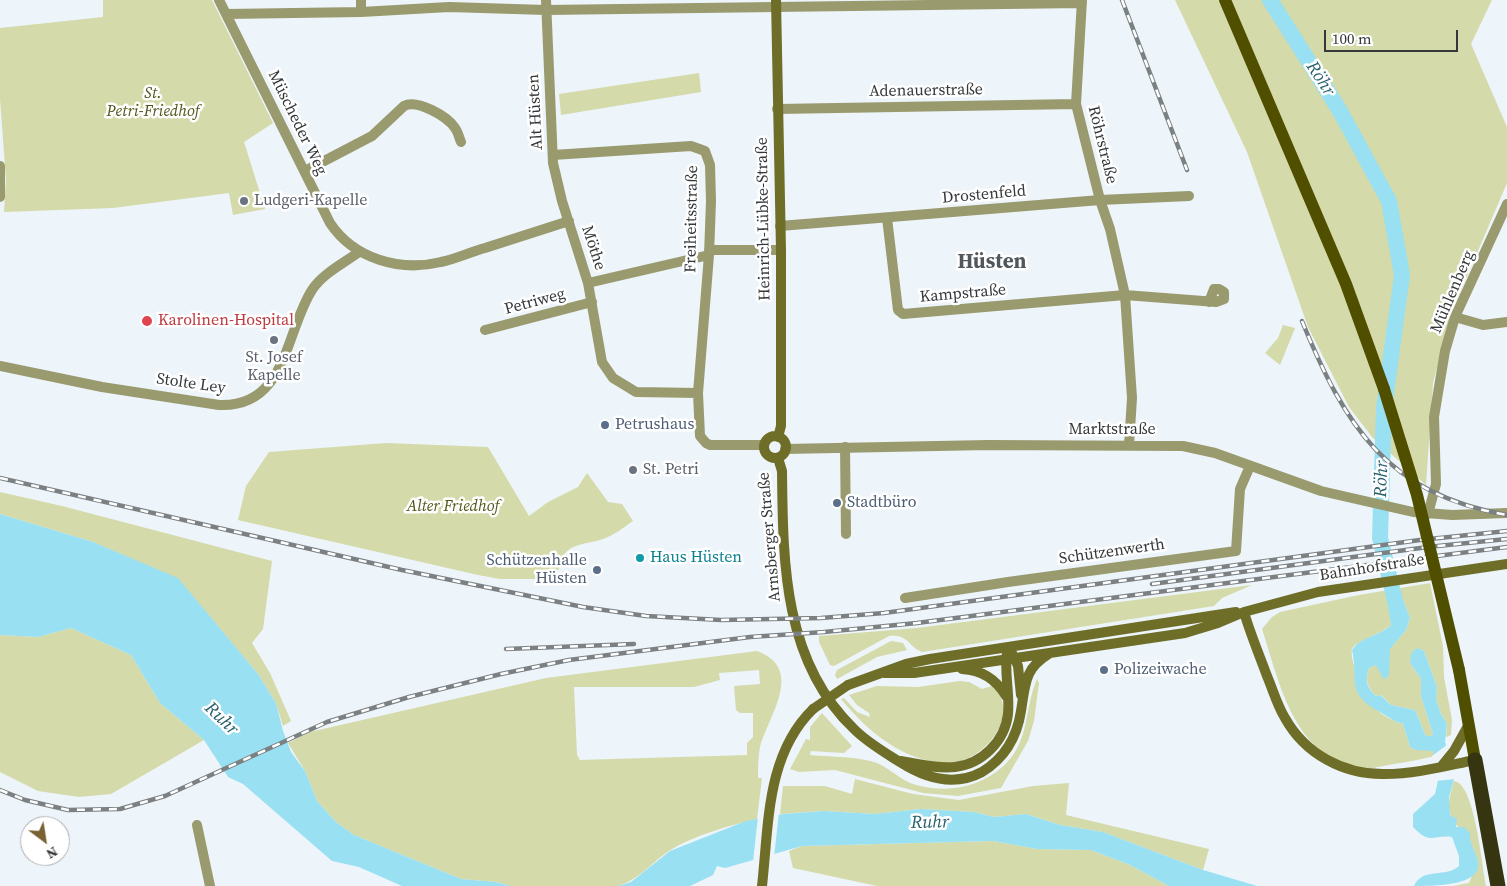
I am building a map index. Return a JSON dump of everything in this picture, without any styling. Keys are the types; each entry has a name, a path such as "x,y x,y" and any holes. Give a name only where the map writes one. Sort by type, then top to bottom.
{"highway":[{"path":"1475,760 1498,886"}],"main road":[{"path":"1225,0 1346,284 1374,359 1417,495 1452,636 1475,760"}],"street":[{"name":"Müscheder Weg","path":"219,0 330,223 344,241 359,252"},
{"path":"360,0 361,12"},
{"path":"226,14 361,12 449,4 1082,2"},
{"name":"Röhrstraße","path":"1082,2 1076,104 1100,200 1110,229 1125,295 1132,398 1129,444"},
{"name":"Heinrich-Lübke-Straße","path":"776,3 781,250 781,426 778,437"},
{"name":"Alt Hüsten","path":"546,5 553,155 559,190 569,221"},
{"path":"305,172 372,136 404,106 409,104 418,104 452,124 461,142"},
{"name":"Adenauerstraße","path":"777,109 1076,104"},
{"name":"Freiheitsstraße","path":"553,155 691,146 701,148 707,154 710,165 711,201 709,253 698,393 699,430 702,440 710,444 764,445"},
{"path":"0,166 0,197"},
{"name":"Drostenfeld","path":"780,226 1100,200 1190,196"},
{"name":"Mühlenberg","path":"1428,514 1436,484 1434,417 1436,393 1445,351 1455,317 1507,204"},
{"name":"Kampstraße","path":"887,218 898,310 903,314 1125,295"},
{"name":"Möthe","path":"359,252 395,263 413,266 426,265 452,259 569,221 588,283 600,355 604,366 613,378 642,394 698,393"},
{"path":"588,283 709,253 781,250"},
{"name":"Stolte Ley","path":"0,366 102,387 219,405 235,404 255,396 270,383 283,360 314,287 359,252"},
{"path":"1125,295 1209,302"},
{"name":"Petriweg","path":"485,330 592,302"},
{"path":"1455,317 1483,325 1507,322"},
{"path":"778,437 784,442 785,449 783,454 778,458 768,456 764,445 768,439 778,437"},
{"name":"Marktstraße","path":"785,449 1129,444 1184,446 1214,453 1321,490 1413,512 1428,514 1507,513"},
{"path":"845,447 846,534"},
{"name":"Arnsberger Straße","path":"778,458 782,471 786,582 800,643 818,680 848,723 870,743 920,774 938,779 960,779 980,772 998,759 1010,745 1018,728 1029,673 1038,662 1051,652"},
{"name":"Schützenwerth","path":"905,598 1017,580 1236,551 1240,488 1250,466"},
{"name":"Bahnhofstraße","path":"1010,658 1185,633 1218,623 1244,612 1318,592 1371,582 1507,564"},
{"path":"1244,612 1280,710 1298,737 1320,756 1340,767 1359,772 1383,774 1412,773 1475,760"},
{"name":"Bahnhofstraße","path":"1008,646 1123,630 1218,613 1244,612"},
{"path":"762,884 773,786 778,766 789,739 813,708 848,685 914,662 1008,646 1022,703"},
{"path":"884,674 903,674 1010,658"},
{"name":"Arnsberger Straße","path":"898,761 949,767 968,764 981,757 993,747 1001,735 1008,714 1010,658"},
{"path":"953,667 970,669 987,675 1008,698"},
{"path":"1441,767 1454,751 1468,726"},
{"path":"197,825 210,886"}],"green space":[{"name":"St. Petri-Friedhof","path":"103,0 212,0 273,123 244,142 265,209 233,215 229,193 113,208 4,212 6,180 0,99 0,28 103,17"},
{"path":"1175,0 1492,0 1471,44 1507,127 1507,183 1451,314 1433,383 1426,485 1372,437 1349,407 1308,327 1247,152"},
{"path":"699,73 701,92 561,115 559,94"},
{"path":"1283,325 1295,328 1280,365 1265,353 1278,338"},
{"name":"Alter Friedhof","path":"386,443 488,447 529,516 548,502 578,487 587,473 608,502 622,504 633,521 607,538 569,549 561,560 559,569 546,579 500,579 238,520 246,486 269,452"},
{"path":"0,492 62,506 272,561 263,629 252,643 270,673 291,721 283,726 276,703 258,674 178,579 93,542 0,514"},
{"path":"1430,583 1443,646 1444,677 1452,720 1451,735 1446,737 1447,724 1436,699 1437,687 1424,651 1418,648 1410,663 1421,679 1421,696 1433,734 1431,736 1426,736 1415,710 1391,705 1381,695 1376,696 1369,686 1367,676 1369,668 1376,665 1406,630 1410,618 1400,592 1387,593 1391,625 1354,646 1352,649 1353,662 1364,689 1376,709 1389,718 1403,724 1410,747 1416,750 1433,750 1435,756 1369,769 1344,763 1323,752 1307,737 1294,718 1284,697 1262,629 1272,617 1280,612 1359,595"},
{"path":"1252,585 1222,598 1214,606 922,652 900,637 889,636 834,666 830,665 819,642 819,636 917,628"},
{"path":"71,628 131,655 160,703 204,740 111,794 79,797 38,791 0,772 0,635 38,637"},
{"path":"891,641 903,643 907,650 877,657 837,679 835,675 837,670"},
{"path":"757,651 771,659 779,669 781,681 780,694 760,747 758,778 762,778 757,819 712,832 678,846 633,879 618,886 511,886 495,882 461,879 354,835 336,822 317,801 305,771 288,743 310,732 546,678","holes":["759,670 760,684 734,686 736,710 740,713 753,713 753,737 747,743 747,755 580,760 577,755 574,687 694,687 720,680 719,673"]},
{"path":"1037,679 1039,683 1034,721 1028,741 1001,788 958,796 923,793 835,770 799,772 790,769 806,739 810,740 810,727 822,713 852,746 844,753 811,751 810,755 863,759 881,765 910,783 924,787 952,788 980,781 992,775 1013,755 1022,737"},
{"path":"960,681 969,682 982,689 992,686 1000,697 1003,708 1002,720 997,732 989,743 967,759 955,762 938,762 922,759 891,745 877,735 841,699 844,698 857,712 870,717 869,713 857,705 849,695 877,686 918,687"},
{"path":"855,779 913,794 959,800 1033,786 1069,783 1066,815 1209,849 1203,870 1103,832 1060,825 1026,814 994,817 974,812 921,809 875,814 824,811 780,814 783,786 825,786 852,794"},
{"path":"1454,781 1461,785 1472,810 1480,845 1486,886 1453,886 1469,883 1478,861 1470,842 1450,813 1449,800"},
{"path":"993,841 1037,849 1091,850 1130,865 1169,886 877,886 793,868 789,851 802,846"}],"water":[{"name":"Ruhr","path":"0,514 93,542 178,578 258,674 276,703 283,731 291,752 305,771 317,801 336,822 354,835 461,879 495,882 511,886 402,886 359,867 332,861 243,784 228,777 204,740 160,703 131,655 71,628 38,637 0,635"},
{"path":"1400,592 1410,618 1406,630 1390,649 1389,675 1384,680 1376,665 1369,668 1367,683 1370,690 1376,696 1380,695 1391,705 1415,710 1426,736 1431,736 1433,734 1421,696 1421,679 1410,663 1411,654 1414,650 1418,648 1424,651 1437,687 1436,699 1447,724 1445,742 1456,773 1449,797 1450,815 1457,819 1456,827 1464,827 1470,833 1478,862 1477,870 1473,876 1455,883 1414,886 1418,880 1429,874 1448,872 1459,866 1459,856 1452,837 1428,838 1413,827 1413,814 1435,794 1439,776 1433,751 1416,750 1410,747 1403,724 1368,704 1361,698 1355,685 1352,650 1360,642 1391,625 1386,593"},
{"name":"Ruhr","path":"921,809 974,812 994,817 1026,814 1060,825 1103,832 1203,870 1257,886 1169,886 1130,865 1091,850 1037,849 993,841 802,846 725,868 717,866 713,875 690,886 618,886 631,882 670,851 746,821 783,814 824,811 875,814"}],"pier":[{"path":"1448,744 1456,757 1459,774 1457,779 1434,781 1437,776 1432,756"},
{"path":"779,812 774,857 753,862 758,816"}],"waterway":[{"name":"Röhr","path":"1270,0 1340,111 1389,201 1402,275 1384,408 1380,538 1398,613"}],"railway":[{"path":"1122,0 1187,170"},
{"path":"1302,321 1335,393 1354,423 1376,450 1401,472 1430,491 1466,505 1507,515"},
{"path":"0,478 402,570 583,607 646,616 721,620 821,618 884,613 1420,540 1507,531"},
{"path":"1152,584 1428,547 1507,539"},
{"path":"0,790 25,800 68,810 120,809 165,796 327,722 409,697 501,674 569,660 750,637 917,623 1507,547"},
{"path":"506,649 634,644"}],"place":[{"name":"Ludgeri-Kapelle","path":"244,201"},
{"name":"Karolinen-Hospital","path":"147,321"},
{"name":"St. Josef Kapelle","path":"274,340"},
{"name":"Petrushaus","path":"605,425"},
{"name":"St. Petri","path":"633,470"},
{"name":"Stadtbüro","path":"837,503"},
{"name":"Haus Hüsten","path":"640,558"},
{"name":"Schützenhalle Hüsten","path":"597,570"},
{"name":"Polizeiwache","path":"1104,670"}],"district":[{"name":"Hüsten","path":"992,263"}]}
